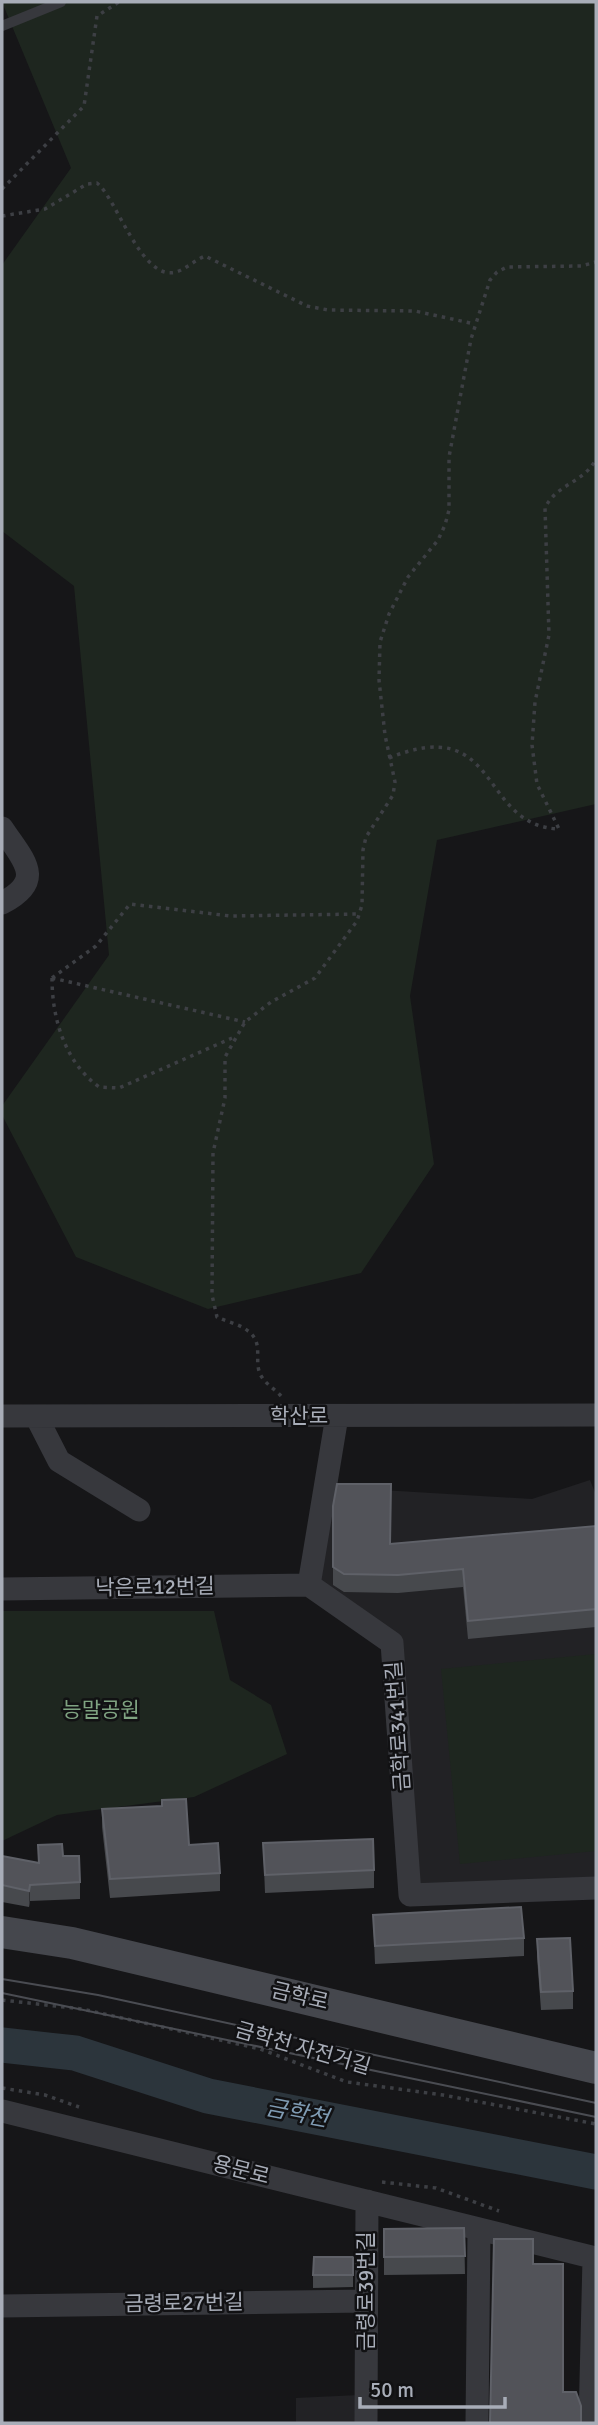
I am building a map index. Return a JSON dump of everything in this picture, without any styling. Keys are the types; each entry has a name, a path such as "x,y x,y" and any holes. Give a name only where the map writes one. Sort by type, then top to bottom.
{"main road":[{"name":"금학로","path":"2,1932 98,1949 596,2068"}],"street":[{"path":"2,828 29,868 28,881 22,891 2,904"},
{"name":"학산로","path":"2,1416 596,1415"},
{"path":"36,1416 59,1461 139,1510"},
{"path":"309,1586 337,1416"},
{"name":"낙은로12번길","path":"2,1589 309,1586"},
{"name":"금학로341번길","path":"309,1586 392,1643 410,1895 596,1888"},
{"name":"용문로","path":"2,2111 595,2258"},
{"name":"금령로39번길","path":"366,2423 367,2202"},
{"path":"477,2423 479,2231"},
{"path":"590,2423 595,2258"},
{"name":"금령로27번길","path":"2,2306 366,2301"}],"lane":[{"path":"2,26 61,2"}],"path":[{"path":"2,189 84,106 97,16 119,2"},
{"path":"2,216 45,209 87,184 97,183 108,192 126,232 144,255 164,272 176,272 205,256 298,302 319,309 415,312 475,324"},
{"path":"298,1416 263,1379 258,1369 260,1356 255,1338 246,1329 217,1317 212,1295 213,1153 225,1098 225,1057 233,1038 245,1022 271,1002 315,978 360,914 366,837 393,795 395,782 388,758 379,680 380,642 389,614 408,577 438,540 445,525 449,502 449,457 475,324 490,280 497,272 507,267 581,266 596,262"},
{"path":"388,758 420,747 455,748 475,761 520,814 545,828 559,829 537,784 532,745 535,702 549,635 545,508 551,494 585,476 596,459"},
{"path":"52,978 96,946 130,904 230,916 360,914"},
{"path":"52,978 245,1022"},
{"path":"52,978 54,1004 67,1050 80,1070 99,1087 119,1088 233,1038"},
{"name":"금학천 자전거길","path":"2,2000 82,2009 260,2049 347,2082 443,2095 596,2124"}],"shaded area":[{"path":"590,1480 596,1495 596,1878 420,1884 400,1641 318,1582 332,1487 532,1499"},
{"path":"359,2395 359,2423 296,2423 296,2398"}],"green space":[{"path":"2,2 596,2 596,804 437,840 410,996 434,1164 361,1273 208,1309 76,1257 2,1115 2,1106 109,955 74,586 2,531 2,265 71,168"},
{"name":"능말공원","path":"2,1611 214,1611 230,1680 271,1705 287,1754 194,1797 57,1815 2,1841"},
{"path":"596,1654 596,1851 460,1864 441,1669"}],"building":[{"path":"337,1484 391,1484 390,1544 596,1526 596,1609 468,1621 463,1569 398,1575 344,1574 333,1567 333,1506"},
{"path":"186,1799 189,1845 218,1843 220,1873 110,1879 102,1809 162,1806 162,1800"},
{"path":"373,1839 374,1870 265,1875 263,1843"},
{"path":"62,1844 63,1856 79,1856 80,1882 30,1885 29,1891 2,1885 2,1856 39,1863 38,1845"},
{"path":"521,1907 524,1938 375,1946 373,1915"},
{"path":"570,1938 573,1991 541,1992 537,1939"},
{"path":"464,2228 465,2256 384,2257 384,2229"},
{"path":"494,2239 533,2239 533,2264 563,2264 563,2392 576,2392 581,2406 581,2423 490,2423"},
{"path":"314,2257 353,2257 353,2275 313,2275"}],"waterway":[{"name":"금학천","path":"2,2045 75,2053 208,2096 596,2172"}],"tram line":[{"path":"2,1979 98,1995 596,2103"},
{"path":"2,1993 596,2117"}]}
